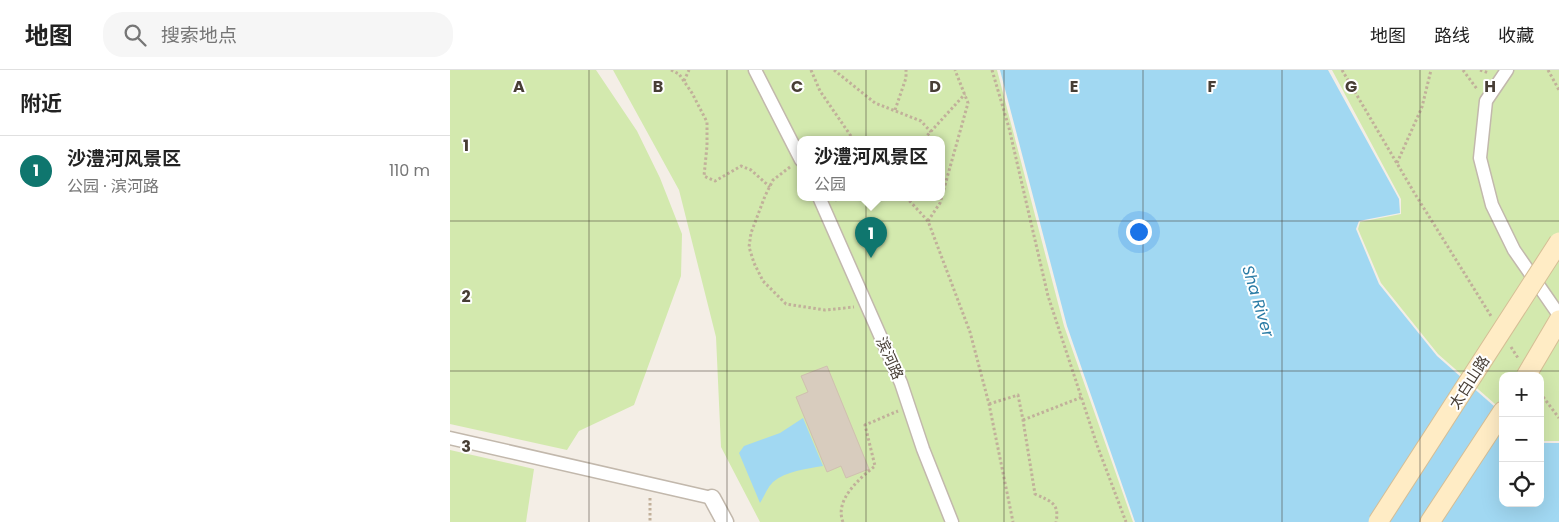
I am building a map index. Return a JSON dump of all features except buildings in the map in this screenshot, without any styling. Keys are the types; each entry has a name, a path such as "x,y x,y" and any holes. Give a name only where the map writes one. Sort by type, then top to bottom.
{"main road":[{"name":"太白山路","path":"1378,522 1559,242"},
{"path":"1522,368 1559,320"},
{"path":"1430,522 1499,417"}],"street":[{"path":"755,70 797,151"},
{"path":"1507,70 1486,101 1480,158 1492,204 1514,250 1559,315"},
{"name":"滨河路","path":"821,201 910,406 923,449 952,522"},
{"path":"450,438 712,498 726,522"}],"path":[{"path":"671,70 679,74 707,122 704,176 715,181 741,166 751,170 770,187"},
{"path":"684,82 689,70"},
{"path":"812,70 820,91 851,136"},
{"path":"834,70 875,103 921,121 931,132"},
{"path":"895,110 906,78 906,70"},
{"path":"945,186 968,103 955,70"},
{"path":"992,70 1009,128 1048,296 1097,445 1126,522"},
{"path":"1342,70 1494,321"},
{"path":"1397,163 1422,107 1431,70"},
{"path":"1463,70 1486,101"},
{"path":"1548,70 1559,90"},
{"path":"927,136 965,94"},
{"path":"797,162 774,180 770,187 751,233 749,247 754,263 763,281 786,304 825,310 867,305"},
{"path":"910,201 928,221 970,332 990,404 1013,522"},
{"path":"928,221 941,201"},
{"path":"1509,344 1522,368"},
{"path":"990,404 1018,395 1024,420 1035,494 1053,502 1058,512 1056,522"},
{"path":"1024,420 1082,397"},
{"path":"1544,398 1559,418"},
{"path":"843,522 841,516 844,500 857,481 875,466 865,425 910,406"},
{"path":"650,522 651,484"}],"green space":[{"path":"450,70 596,70 637,131 660,178 682,234 681,276 634,405 579,431 567,450 450,424"},
{"path":"613,70 997,70 1064,326 1133,522 760,522 721,447 716,337 679,190"},
{"path":"1332,70 1559,70 1559,441 1544,441 1544,372 1499,372 1499,407 1438,354 1381,283 1358,229 1360,222 1401,214 1401,199"},
{"path":"450,450 534,469 526,522 450,522"}],"water":[{"name":"Sha River","path":"1000,70 1328,70 1399,199 1400,213 1359,221 1356,229 1379,284 1437,356 1499,410 1499,507 1544,507 1544,443 1559,443 1559,522 1135,522 1067,326"},
{"path":"803,418 823,466 797,471 778,478 771,484 760,503 739,453 744,446 780,433"}],"place":[{"name":"沙澧河风景区","path":"871,258"}]}
